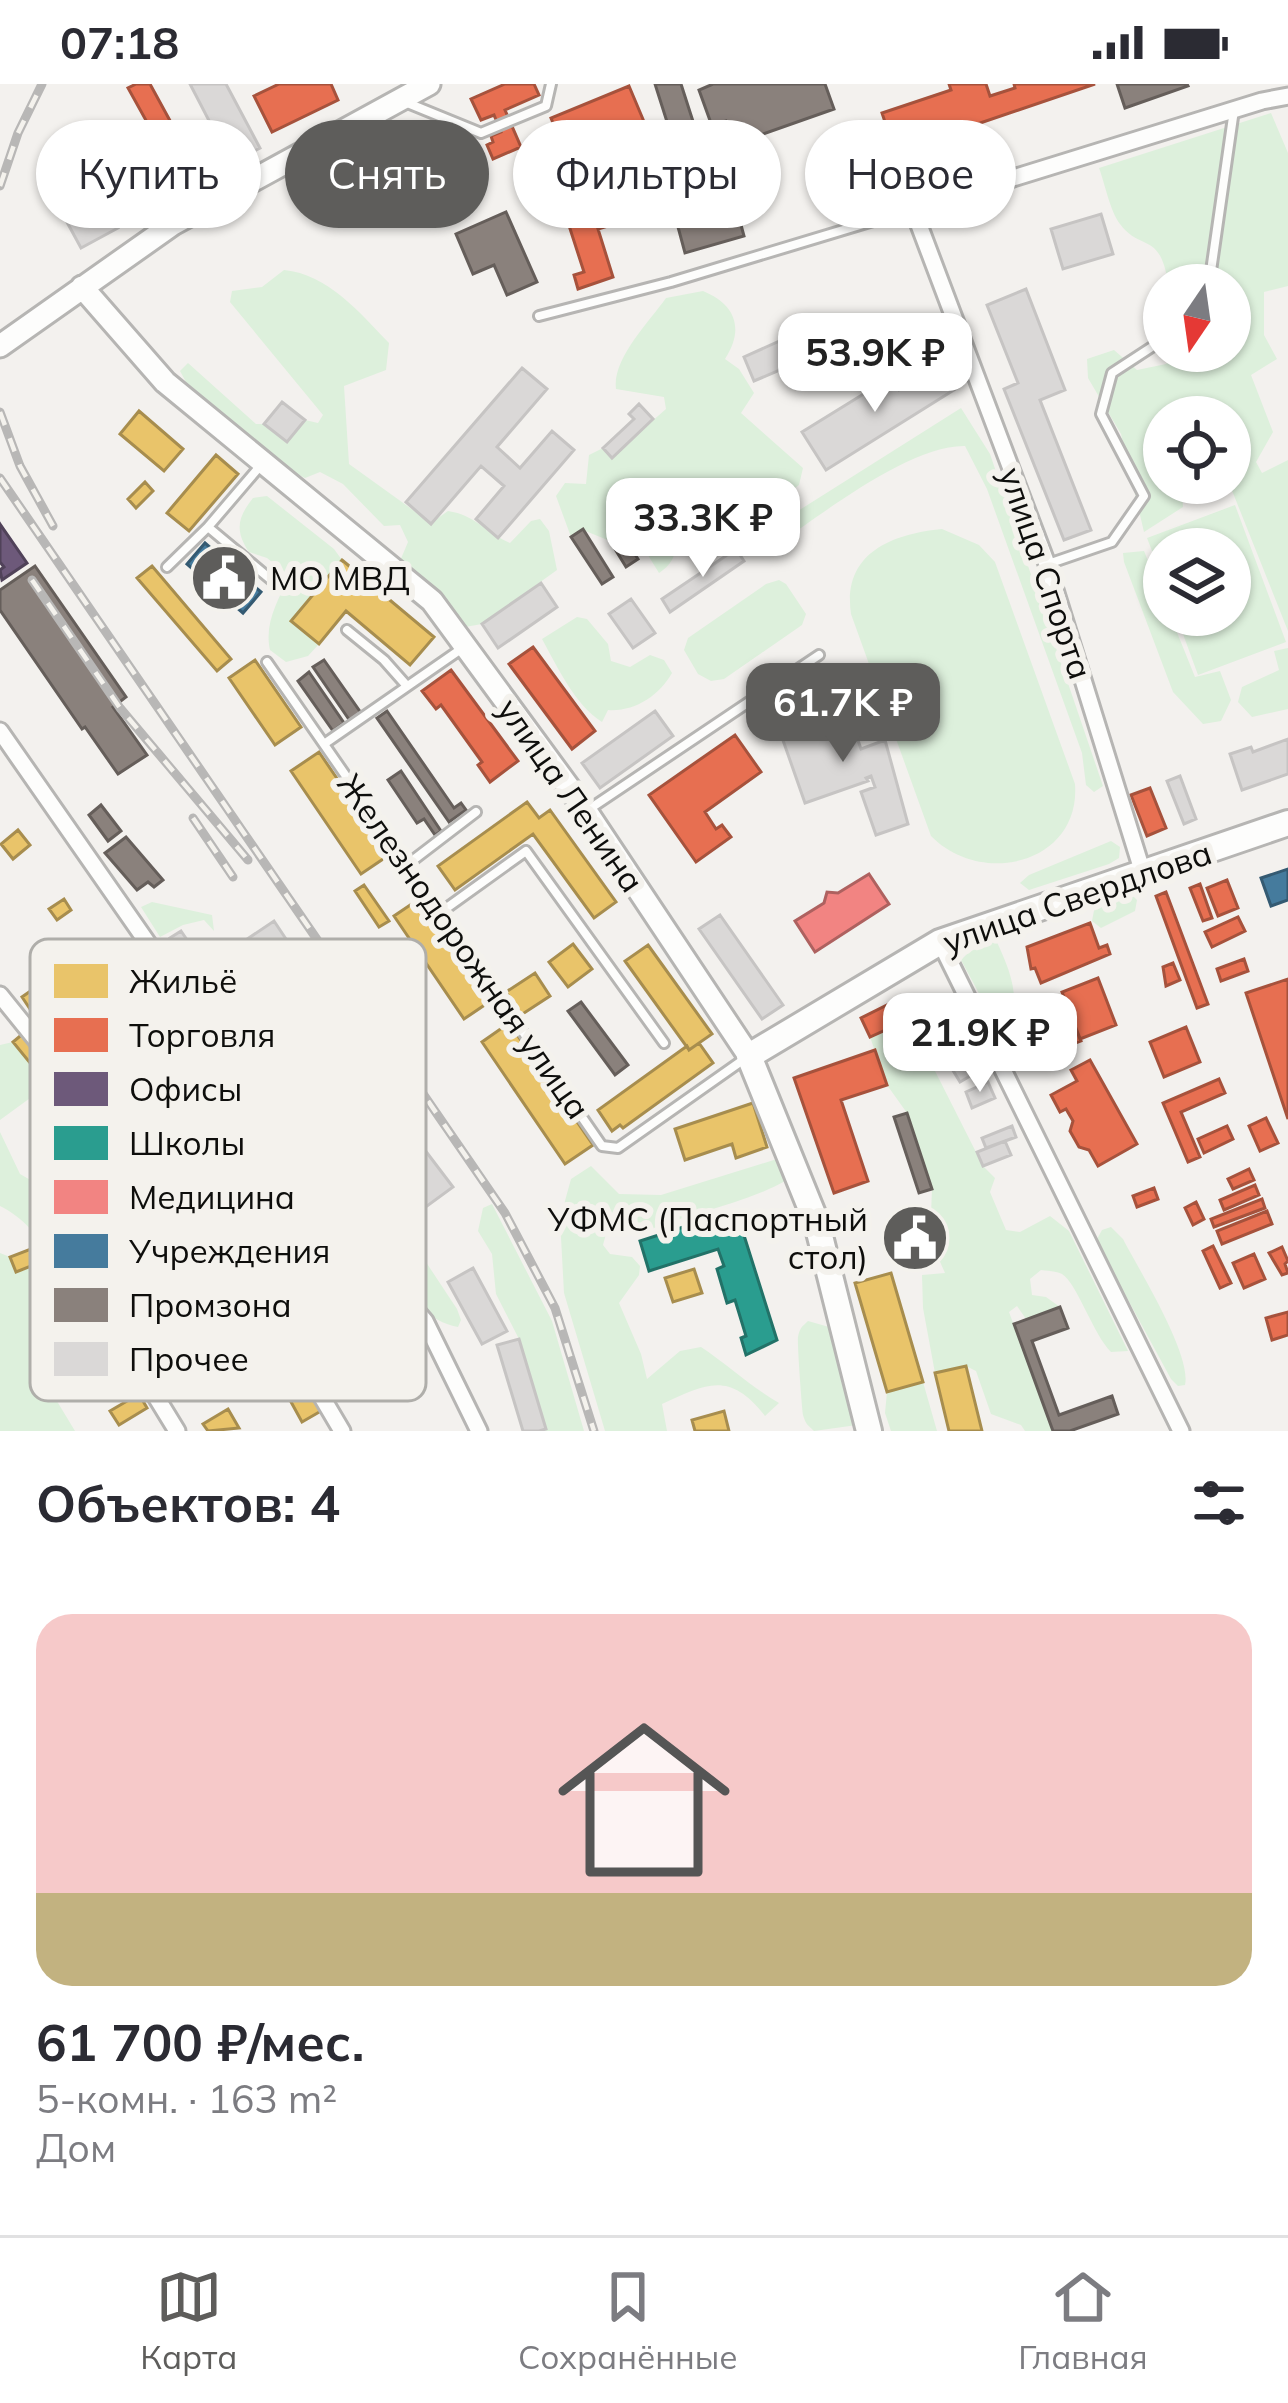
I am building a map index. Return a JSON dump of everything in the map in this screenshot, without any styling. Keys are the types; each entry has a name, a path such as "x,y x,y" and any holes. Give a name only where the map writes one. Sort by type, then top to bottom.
{"main road":[{"path":"0,346 173,224 430,84"},
{"name":"улица Ленина","path":"82,287 140,358 432,601 586,811 749,1056 817,1224 869,1431"},
{"name":"улица Свердлова","path":"749,1056 940,942 1288,823"}],"street":[{"path":"1016,177 1234,110 1259,93 1288,96"},
{"name":"улица Спорта","path":"920,228 1047,564 1142,873"},
{"path":"0,731 145,939"},
{"path":"940,942 1180,1431"},
{"path":"0,994 30,1032"},
{"path":"426,1323 479,1431"},
{"path":"159,1401 177,1431"},
{"path":"324,1401 342,1431"}],"lane":[{"path":"398,99 481,133 546,106 551,84"},
{"path":"1212,264 1234,110"},
{"path":"539,316 850,228"},
{"path":"1047,564 1112,542 1144,496 1101,414 1112,373 1143,352"},
{"path":"167,567 262,464"},
{"path":"208,527 274,583"},
{"path":"346,630 407,686"},
{"path":"324,744 466,646"},
{"path":"586,811 819,655"},
{"name":"Железнодорожная улица","path":"267,662 602,1146 618,1148 749,1056"},
{"path":"408,864 476,812"},
{"path":"441,912 526,850 664,1043"}],"green space":[{"path":"1271,113 1288,153 1288,286 1264,292 1264,335 1277,359 1251,375 1273,432 1256,462 1262,473 1288,460 1288,631 1251,528 1237,504 1251,504 1251,396 1143,396 1143,504 1183,507 1143,528 1121,434 1088,378 1087,359 1114,350 1143,372 1251,372 1251,264 1164,264 1155,249 1116,219 1099,168"},
{"path":"284,270 329,287 389,343 386,370 344,386 349,464 431,523 448,511 457,513 510,543 531,521 540,519 549,531 557,570 482,624 465,627 431,584 412,579 400,561 408,542 400,525 384,526 343,484 320,472 305,478 289,470 186,382 180,371 188,363 256,424 264,424 287,442 305,420 318,423 323,415 230,302 232,291 262,287"},
{"path":"703,291 723,303 734,318 734,337 725,359 739,369 754,393 741,413 803,468 799,485 722,523 695,511 686,517 673,557 659,573 635,534 621,533 610,541 583,530 571,537 556,496 565,483 586,484 589,455 603,448 611,457 666,409 664,397 616,389 616,377 633,341 666,298"},
{"path":"961,408 990,454 1103,786 1094,792 1086,785 1082,753 987,489 965,446 896,467 784,540 774,539 771,528"},
{"path":"267,496 342,560 291,620 319,644 308,656 286,662 270,650 269,631 289,576 267,558 249,552 240,531 241,518 253,498"},
{"path":"1235,505 1244,528 1174,528"},
{"path":"942,529 979,545 995,562 1075,784 1073,811 1062,833 1046,849 1024,859 976,861 952,852 931,836 851,614 854,576 874,550 905,536"},
{"path":"1251,548 1286,642 1198,675 1184,636 1251,636"},
{"path":"1143,551 1143,612 1124,562 1123,553"},
{"path":"779,580 806,614 802,625 724,679 711,681 698,674 684,650 688,638 766,584"},
{"path":"577,617 587,619 608,644 611,661 630,667 650,655 664,660 672,673 667,681 636,705 608,710 602,722 592,715 575,696 542,639"},
{"path":"1152,636 1178,636 1195,677 1220,671 1231,700 1221,721 1203,724 1173,692"},
{"path":"1288,648 1288,709 1252,717 1238,702 1242,687 1279,670 1274,651"},
{"path":"1111,841 1120,847 1119,858 1109,864 1029,890 1020,883 1029,875"},
{"path":"1126,889 1137,900 1135,911 1101,928 1092,921 1096,900"},
{"path":"152,902 212,915 214,931 204,920 160,937 141,907"},
{"path":"996,940 1010,976 1014,1005 1013,1015 996,1025 961,960"},
{"path":"903,1022 935,1071 983,1166 995,1178 990,1192 1006,1230 1020,1232 1050,1216 1069,1231 1128,1351 1111,1352 1062,1274 1041,1270 1030,1279 1032,1295 1046,1297 1060,1307 1026,1319 1017,1306 1009,1312 1053,1431 1025,1431 991,1414 976,1371 966,1366 935,1373 922,1275 945,1273 930,1239 932,1189 907,1113 887,1085 870,1037"},
{"path":"13,1042 30,1063 30,1098 0,1120 0,1045"},
{"path":"0,1132 20,1174 30,1180 30,1229 0,1206"},
{"path":"777,1159 787,1180 769,1189 637,1235 610,1219 603,1245 610,1254 632,1257 640,1266 619,1303 647,1379 680,1351 701,1347 779,1403 765,1416 740,1392 717,1385 662,1404 667,1431 605,1431 564,1293 560,1219 571,1179 591,1166 619,1194 661,1195"},
{"path":"492,1204 552,1321 584,1431 544,1431 519,1339 496,1294 492,1254 478,1231 483,1208"},
{"path":"1111,1227 1123,1239 1173,1334 1185,1385 1178,1386 1171,1379 1096,1241 1102,1230"},
{"path":"0,1253 10,1257 17,1271 30,1266 30,1401 57,1401 75,1431 0,1431"},
{"path":"426,1262 461,1320 458,1327 426,1312"},
{"path":"808,1321 829,1327 857,1425 814,1431 805,1421 798,1337"},
{"path":"923,1382 937,1431 891,1431 885,1413 887,1392"}],"building: Жильё":[{"path":"139,411 183,449 164,471 120,434"},
{"path":"216,455 238,474 189,531 167,513"},
{"path":"145,482 153,491 136,508 128,499"},
{"path":"342,560 434,637 410,665 346,611 319,644 291,621"},
{"path":"152,566 231,659 217,671 137,578"},
{"path":"255,660 301,727 275,745 229,678"},
{"path":"319,752 389,855 361,874 291,771"},
{"path":"527,802 539,818 550,810 616,902 594,918 533,834 455,890 438,866"},
{"path":"18,830 30,845 13,859 1,844"},
{"path":"364,885 389,921 379,927 355,891"},
{"path":"422,897 492,1000 464,1019 426,963 426,939 410,939 394,916"},
{"path":"64,899 71,910 57,920 49,909"},
{"path":"573,944 592,969 568,987 549,962"},
{"path":"648,945 712,1034 689,1050 625,961"},
{"path":"535,973 550,996 521,1015 506,992"},
{"path":"509,1023 593,1145 565,1164 482,1042"},
{"path":"25,1032 30,1038 30,1063 13,1042"},
{"path":"699,1043 713,1063 623,1128 620,1125 612,1131 598,1110 687,1046 689,1050"},
{"path":"753,1103 767,1147 736,1158 732,1144 685,1160 675,1129"},
{"path":"30,1249 30,1266 16,1272 10,1257"},
{"path":"694,1269 702,1293 673,1302 665,1278"},
{"path":"891,1273 923,1382 887,1392 855,1283"},
{"path":"966,1366 982,1431 949,1431 935,1373"},
{"path":"127,1401 143,1401 147,1408 119,1425 110,1411"},
{"path":"291,1401 315,1401 321,1411 302,1422"},
{"path":"228,1409 239,1428 208,1431 203,1424"},
{"path":"724,1411 729,1431 695,1431 692,1420"}],"building: Торговля":[{"path":"150,84 170,120 146,120 128,88"},
{"path":"279,84 331,84 338,100 297,120 285,120 285,126 272,132 254,96"},
{"path":"505,84 534,84 539,95 505,110 513,128 513,150 493,159 491,136 501,132 494,115 481,120 471,99"},
{"path":"949,84 986,84 990,96 1015,88 1014,84 1095,84 989,120 884,120 882,113 951,90"},
{"path":"629,86 643,120 552,120"},
{"path":"570,228 601,228 613,277 578,289 574,275 584,272"},
{"path":"533,647 595,731 572,749 509,664"},
{"path":"451,670 518,761 490,782 478,765 482,762 441,705 436,709 422,691"},
{"path":"735,735 761,772 705,812 716,829 722,825 731,837 696,862 649,795"},
{"path":"1150,788 1166,828 1147,836 1131,795"},
{"path":"1227,880 1238,908 1218,916 1207,888"},
{"path":"1200,884 1212,918 1203,921 1190,888"},
{"path":"1166,892 1208,1004 1197,1008 1156,896"},
{"path":"1238,917 1245,931 1212,947 1205,932"},
{"path":"1090,923 1099,948 1107,945 1110,954 1041,983 1035,968 1031,969 1027,947"},
{"path":"1244,959 1248,971 1221,981 1217,969"},
{"path":"1173,963 1180,980 1166,986 1163,967"},
{"path":"1098,978 1116,1025 1080,1039 1062,992"},
{"path":"1288,979 1288,1119 1246,993"},
{"path":"893,1002 903,1022 870,1037 861,1018"},
{"path":"1066,1003 1081,1041 1041,1056 1026,1018"},
{"path":"1186,1027 1200,1062 1164,1077 1150,1042"},
{"path":"875,1050 887,1085 841,1100 868,1181 834,1193 794,1078"},
{"path":"1090,1060 1137,1144 1098,1166 1089,1150 1079,1147 1070,1131 1073,1121 1066,1109 1060,1112 1051,1095 1077,1081 1071,1070"},
{"path":"1219,1079 1225,1093 1181,1112 1200,1157 1188,1162 1163,1103"},
{"path":"1266,1118 1278,1143 1260,1151 1249,1126"},
{"path":"1227,1126 1233,1139 1204,1153 1198,1139"},
{"path":"1249,1169 1254,1180 1233,1189 1228,1179"},
{"path":"1255,1185 1259,1195 1224,1210 1220,1200"},
{"path":"1154,1188 1158,1199 1137,1207 1133,1196"},
{"path":"1262,1199 1265,1208 1214,1227 1211,1219"},
{"path":"1196,1202 1204,1219 1193,1225 1185,1208"},
{"path":"1267,1211 1272,1224 1222,1244 1217,1231"},
{"path":"1213,1246 1231,1283 1220,1288 1203,1251"},
{"path":"1282,1247 1288,1273 1282,1275 1269,1253"},
{"path":"1254,1254 1265,1279 1244,1288 1233,1263"},
{"path":"1288,1312 1288,1335 1272,1340 1266,1318"}],"building: Офисы":[{"path":"0,524 27,563 2,580 4,567"}],"building: Школы":[{"path":"736,1210 777,1340 746,1355 741,1338 746,1336 735,1300 727,1303 717,1269 724,1266 718,1249 649,1271 640,1241"}],"building: Медицина":[{"path":"869,874 889,904 815,952 795,921 824,903 827,892 838,893"}],"building: Учреждения":[{"name":"МО МВД","path":"205,543 261,592 243,613 187,564"},
{"path":"1288,869 1288,900 1271,906 1261,878"},
{"name":"УФМС (Паспортный стол)","path":"928,1218 936,1250 901,1258 894,1226"}],"building: Промзона":[{"path":"655,84 681,84 693,120 666,120"},
{"path":"713,84 825,84 834,109 781,128 781,120 710,120 699,90"},
{"path":"1117,84 1187,84 1188,86 1125,108"},
{"path":"506,212 537,282 507,295 494,265 473,274 456,234 489,228 489,219"},
{"path":"678,228 742,228 744,236 685,253"},
{"path":"744,508 752,520 729,534 722,523"},
{"path":"583,529 613,577 602,584 571,537"},
{"path":"621,533 638,559 626,567 610,541"},
{"path":"35,566 126,697 113,707 147,755 118,774 0,610 0,590"},
{"path":"324,660 361,713 350,721 313,667"},
{"path":"309,672 344,723 333,731 298,681"},
{"path":"387,711 454,808 461,803 466,810 449,822 377,718"},
{"path":"401,771 441,831 435,835 424,819 417,823 388,780"},
{"path":"101,805 121,831 108,841 89,815"},
{"path":"126,837 163,880 154,887 148,882 137,890 105,853"},
{"path":"581,1002 628,1065 615,1075 568,1011"},
{"path":"907,1113 932,1189 919,1193 894,1117"},
{"path":"1060,1307 1068,1328 1032,1341 1059,1415 1112,1396 1118,1414 1070,1431 1053,1431 1014,1324"}],"building: Прочее":[{"path":"190,84 226,84 245,120 209,120"},
{"path":"1101,214 1113,254 1063,269 1051,229"},
{"path":"70,228 118,228 81,248"},
{"path":"1026,289 1065,390 1040,400 1091,530 1064,540 1004,389 1018,383 987,305"},
{"path":"891,320 900,340 880,349 870,329"},
{"path":"858,335 863,347 837,358 832,346"},
{"path":"784,339 794,364 754,381 744,357"},
{"path":"942,363 957,388 826,470 802,432 891,377 899,390"},
{"path":"522,368 547,389 497,447 520,468 552,431 574,450 498,538 476,519 504,486 481,466 431,524 406,502"},
{"path":"282,402 305,420 287,442 264,424"},
{"path":"639,404 653,419 612,458 603,448 634,419 629,414"},
{"path":"736,549 744,561 670,612 662,599"},
{"path":"541,583 557,607 498,648 482,624"},
{"path":"631,599 655,633 633,648 609,614"},
{"path":"845,703 861,749 885,740 908,824 876,835 861,792 875,787 871,776 805,803 778,726"},
{"path":"655,711 673,736 600,788 582,763"},
{"path":"1288,739 1288,774 1242,790 1230,754 1251,747 1253,752"},
{"path":"1180,776 1196,819 1184,824 1167,781"},
{"path":"720,915 783,1005 762,1019 699,929"},
{"path":"274,921 286,939 247,939"},
{"path":"944,999 958,1025 932,1038 918,1012"},
{"path":"965,1041 982,1069 960,1082 943,1054"},
{"path":"988,1082 995,1098 972,1108 966,1092"},
{"path":"1012,1126 1016,1137 986,1148 982,1138"},
{"path":"1005,1141 1011,1155 983,1166 977,1152"},
{"path":"426,1152 453,1187 426,1207"},
{"path":"473,1268 507,1331 482,1344 448,1282"},
{"path":"519,1339 546,1429 539,1431 523,1431 497,1345"}],"railway":[{"path":"0,186 42,84"},
{"path":"0,412 20,466 53,526"},
{"path":"0,478 317,939"},
{"path":"32,580 120,708 248,860"},
{"path":"193,818 233,877"},
{"path":"426,1098 505,1213 555,1308 594,1431"}],"place":[{"name":"МО МВД","path":"224,578"},
{"name":"УФМС (Паспортный стол)","path":"915,1238"}]}
